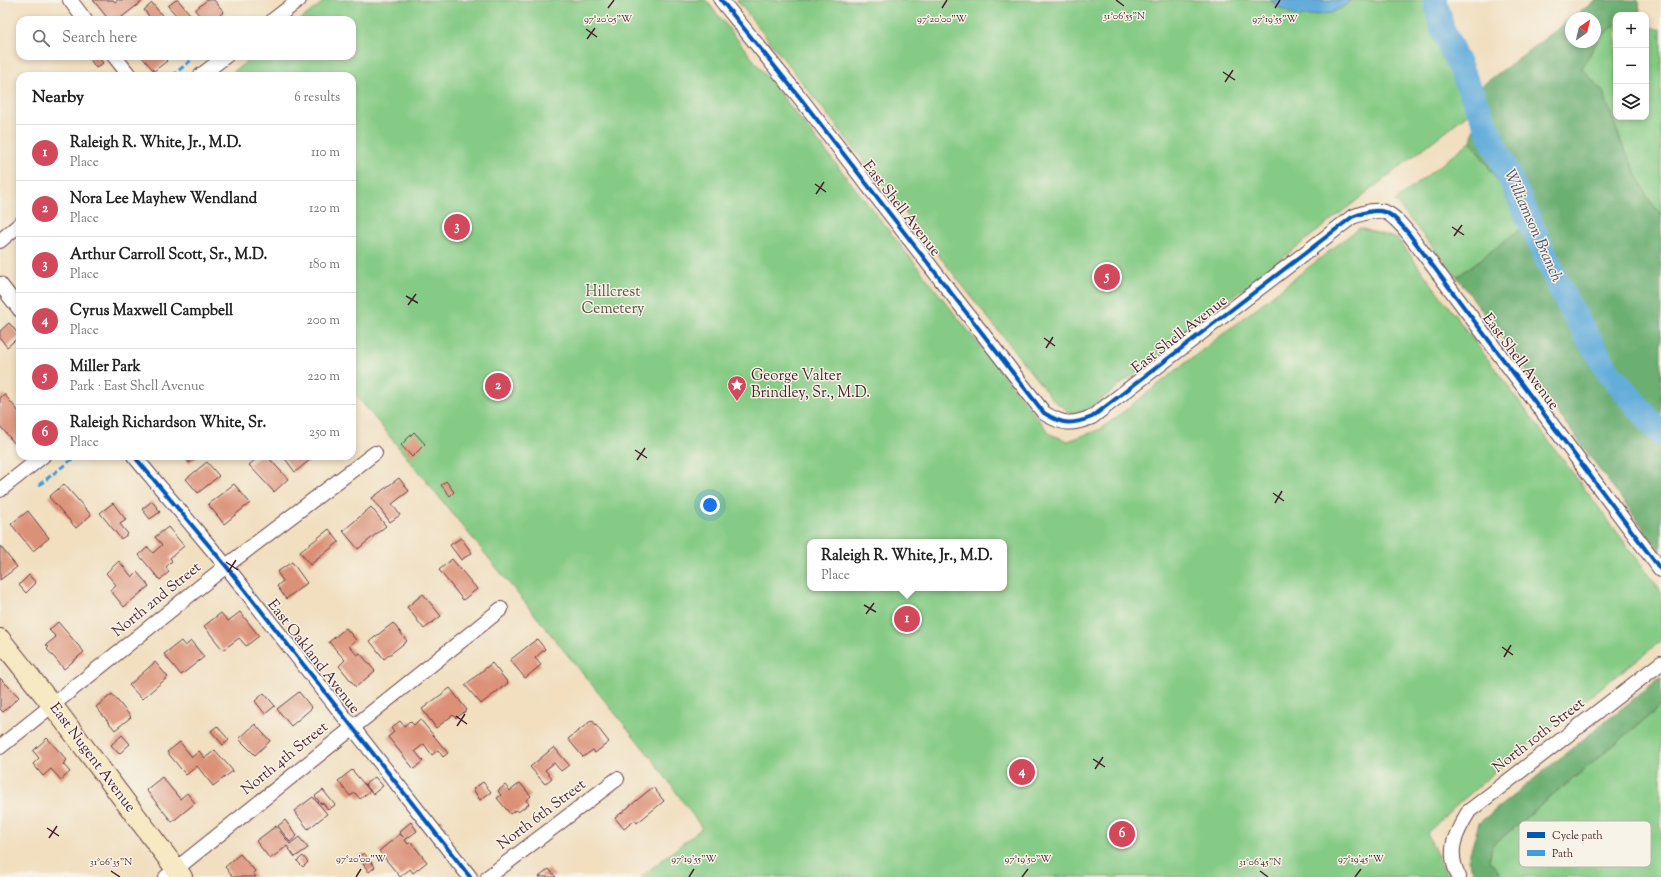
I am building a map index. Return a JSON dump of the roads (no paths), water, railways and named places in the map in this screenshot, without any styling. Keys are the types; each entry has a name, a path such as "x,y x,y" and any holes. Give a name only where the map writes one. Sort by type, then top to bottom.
{"street":[{"path":"70,0 82,16"},
{"path":"278,16 299,0"},
{"name":"East Shell Avenue","path":"722,0 1044,413 1058,422 1076,423 1092,417 1352,217 1366,212 1382,211 1394,216 1409,234 1661,570"},
{"path":"117,60 127,72"},
{"path":"205,72 221,60"},
{"path":"0,241 16,227"},
{"path":"0,284 16,305"},
{"name":"North 2nd Street","path":"0,747 226,566 375,453"},
{"path":"0,490 39,460"},
{"name":"East Oakland Avenue","path":"137,460 226,566 470,877"},
{"name":"North 4th Street","path":"174,874 353,726 501,609"},
{"name":"East Nugent Avenue","path":"0,639 53,706 174,874"},
{"name":"North 10th Street","path":"1459,877 1454,867 1454,846 1457,831 1469,811 1661,663"},
{"name":"North 6th Street","path":"488,877 617,779"}],"water":[{"path":"1270,0 1351,0 1343,7 1331,13 1298,17 1281,9"}],"waterway":[{"name":"Williamson Branch","path":"1435,0 1442,28 1565,299 1608,371 1661,434"}],"place":[{"name":"Arthur Carroll Scott, Sr., M.D.","path":"457,227"},
{"name":"Miller Park","path":"1107,277"},
{"name":"Nora Lee Mayhew Wendland","path":"498,386"},
{"name":"George Valter Brindley, Sr., M.D.","path":"737,402"},
{"name":"Raleigh R. White, Jr., M.D.","path":"907,619"},
{"name":"Cyrus Maxwell Campbell","path":"1022,772"},
{"name":"Raleigh Richardson White, Sr.","path":"1122,834"}],"park label":[{"name":"Hillcrest Cemetery","path":"613,300"}]}
